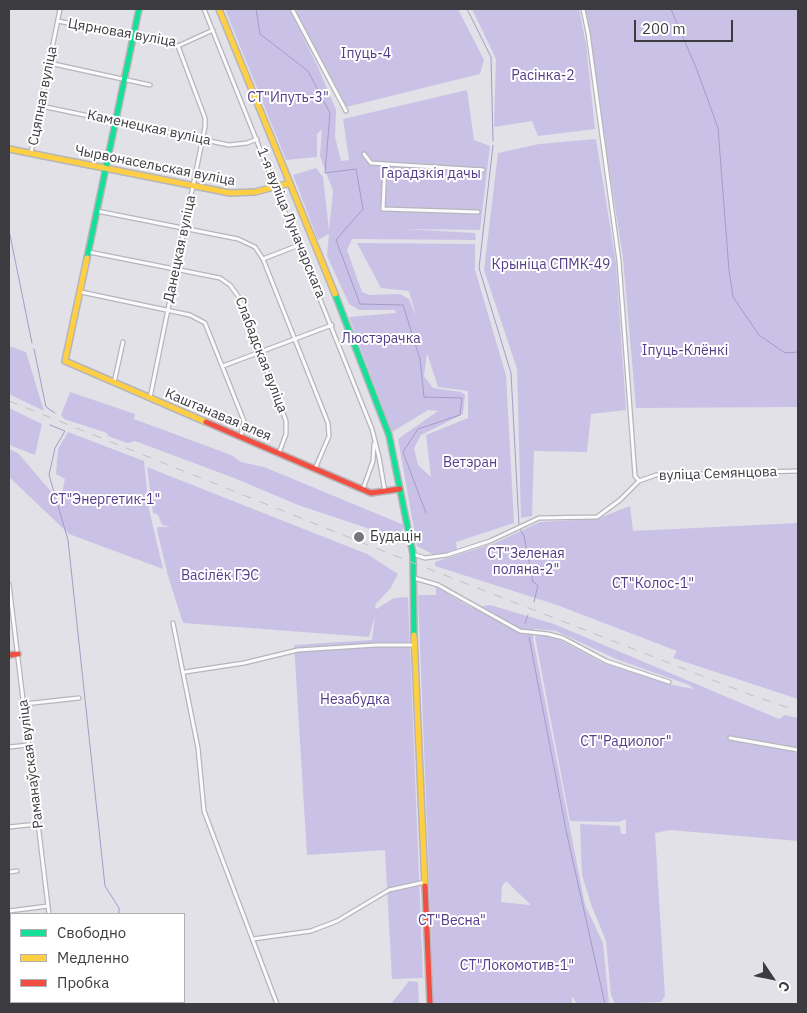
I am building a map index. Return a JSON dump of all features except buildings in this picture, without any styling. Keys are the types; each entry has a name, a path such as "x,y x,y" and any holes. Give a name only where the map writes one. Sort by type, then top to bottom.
{"street":[{"name":"Сцяпная вуліца","path":"31,153 60,9"},
{"path":"138,9 81,292 195,317 205,323 244,421 241,436"},
{"name":"1-я вуліца Луначарскага","path":"204,9 332,325 374,439 384,492"},
{"path":"219,9 344,316 389,435 413,554 414,645 430,1004"},
{"path":"292,9 346,111"},
{"name":"вуліца Семянцова","path":"583,9 588,33 619,261 635,476 639,481"},
{"name":"Цярновая вуліца","path":"58,22 178,46 213,30"},
{"name":"Данецкая вуліца","path":"150,398 203,139 205,118 178,46"},
{"path":"49,63 150,85"},
{"name":"Каменецкая вуліца","path":"40,106 236,145 248,143 257,138"},
{"name":"Чырвонасельская вуліца","path":"9,149 237,193 275,188 290,183"},
{"path":"364,154 371,164 483,170"},
{"path":"385,164 383,209 478,212"},
{"path":"97,211 246,242 255,247 263,259 328,423 329,436 315,469"},
{"path":"263,259 299,245"},
{"name":"Слабадская вуліца","path":"88,252 220,278 230,285 238,296 286,421 286,434 279,453"},
{"name":"Каштанавая алея","path":"81,292 65,361 114,384 241,436 373,494 400,489"},
{"path":"223,366 332,325"},
{"path":"114,384 123,342"},
{"path":"363,489 373,461 374,439"},
{"name":"вуліца Семянцова","path":"413,554 424,558 447,555 490,541 539,518 597,517 620,500 639,481 656,475 798,471"},
{"path":"413,578 438,585 520,631 548,634 563,638 606,661 669,682"},
{"name":"Раманаўская вуліца","path":"9,584 49,913"},
{"path":"174,623 185,672 198,748 204,811 277,1004"},
{"path":"185,672 244,663 298,650 376,645 414,645"},
{"path":"9,655 18,654"},
{"path":"24,704 80,698"},
{"path":"730,738 798,750"},
{"path":"9,747 29,745"},
{"path":"9,828 38,824"},
{"path":"9,872 17,871"},
{"path":"253,939 312,931 337,921 389,890 425,882"},
{"path":"9,911 48,906"}],"green space":[{"path":"225,9 458,9 484,60 480,74 342,108 298,28 318,67 336,110 335,137 341,161 349,160 343,119 467,90 474,140 490,146 480,230 404,229 475,233 476,240 352,239 347,250 362,292 370,295 400,294 409,299 416,316 409,291 381,288 357,243 475,244 475,270 506,375 514,523 456,542 457,550 434,555 417,546 398,439 438,411 428,410 392,432 349,317 396,313 395,310 359,310 349,304 327,256 329,234 318,240 293,175 316,168 323,177 329,230 333,191 320,156 322,129 317,134 317,157 286,160","holes":["427,353 438,387 468,391 468,418 426,435 431,477 418,465 414,448 421,435 463,414 465,395 461,392 433,388 424,376"]},
{"name":"Расінка-2","path":"472,9 579,9 586,44 595,129 538,136 532,121 494,127 496,59"},
{"name":"Іпуць-Клёнкі","path":"584,9 798,9 798,407 636,408 623,258"},
{"name":"Крыніца СПМК-49","path":"596,139 616,263 626,410 591,414 587,452 534,451 532,516 521,518 517,369 484,270 498,153 539,144"},
{"path":"9,346 26,352 44,411 9,394"},
{"path":"70,392 135,414 134,419 231,455 241,462 264,467 404,525 400,539 298,505 234,478 135,441 127,443 108,436 107,433 64,419 61,415"},
{"path":"9,408 42,424 35,455 9,445"},
{"name":"СТ\"Энергетик-1\"","path":"68,432 144,461 149,509 163,569 69,534 9,477 9,449 18,453 60,502 65,479 56,474 58,449"},
{"path":"147,467 367,554 398,574 390,589 375,605 376,609 394,598 408,597 423,978 392,979 385,850 307,855 294,645 372,640 375,616 369,637 183,623 168,576 157,530 158,527 171,527 162,525 158,515 153,513"},
{"path":"630,506 633,531 798,523 798,699 673,658 677,651 557,605 435,566 435,562 495,543 540,522 597,519"},
{"path":"436,587 472,608 490,605 554,624 779,719 785,715 798,718 798,841 670,830 655,833 665,996 661,1002 615,1004 611,995 606,941 592,907 582,875 580,824 620,826 621,834 626,834 626,819 619,822 570,821 535,637 538,635 554,637 603,663 673,685 694,689 689,685 616,659 556,631 534,629 533,639 585,905 603,943 609,1004 577,1004 572,996 572,1004 434,1004 418,595 436,595","holes":["506,881 530,904 501,902 502,886"]},
{"path":"409,981 418,982 419,1004 391,1004"}],"waterway":[{"path":"256,9 260,34 308,71 330,113 325,173 356,169 363,209 336,240 360,304 403,305 420,359 424,397 462,398 460,415 418,429 403,452 426,513"},
{"path":"467,9 491,57 493,141"},
{"path":"671,9 697,70 718,128 729,270 733,297 759,335 785,353 798,352"},
{"path":"493,145 479,268 511,373 519,525"},
{"path":"9,230 32,343"},
{"path":"34,349 46,407 55,413"},
{"path":"50,425 65,431 55,448 49,475 68,540 105,886 119,908 119,913"},
{"path":"520,529 524,536 533,582 538,585 534,602"},
{"path":"525,623 528,615"},
{"path":"529,637 567,835 605,1004"}],"railway":[{"path":"9,401 378,549 751,695 798,711"}],"traffic: fast":[{"path":"87,258 139,9"},
{"path":"335,294 389,435 413,554 414,635"}],"traffic: slow":[{"path":"219,9 335,294"},
{"path":"9,149 230,193 255,192 290,183"},
{"path":"87,258 65,361 206,422"},
{"path":"414,635 425,886"}],"traffic: jam":[{"path":"206,422 371,493 400,489"},
{"path":"9,655 18,654"},
{"path":"425,886 430,1004"}],"place":[{"name":"Будацін","path":"359,537"}],"park label":[{"name":"Іпуць-4","path":"366,54"},
{"name":"СТ\"Ипуть-3\"","path":"288,98"},
{"name":"Гарадзкія дачы","path":"431,174"},
{"name":"Люстэрачка","path":"381,339"},
{"name":"Ветэран","path":"470,463"},
{"name":"СТ\"Зеленая поляна-2\"","path":"526,562"},
{"name":"Васілёк ГЭС","path":"220,576"},
{"name":"СТ\"Колос-1\"","path":"653,584"},
{"name":"Незабудка","path":"355,700"},
{"name":"СТ\"Радиолог\"","path":"626,742"},
{"name":"СТ\"Весна\"","path":"452,921"},
{"name":"СТ\"Локомотив-1\"","path":"517,966"}]}
